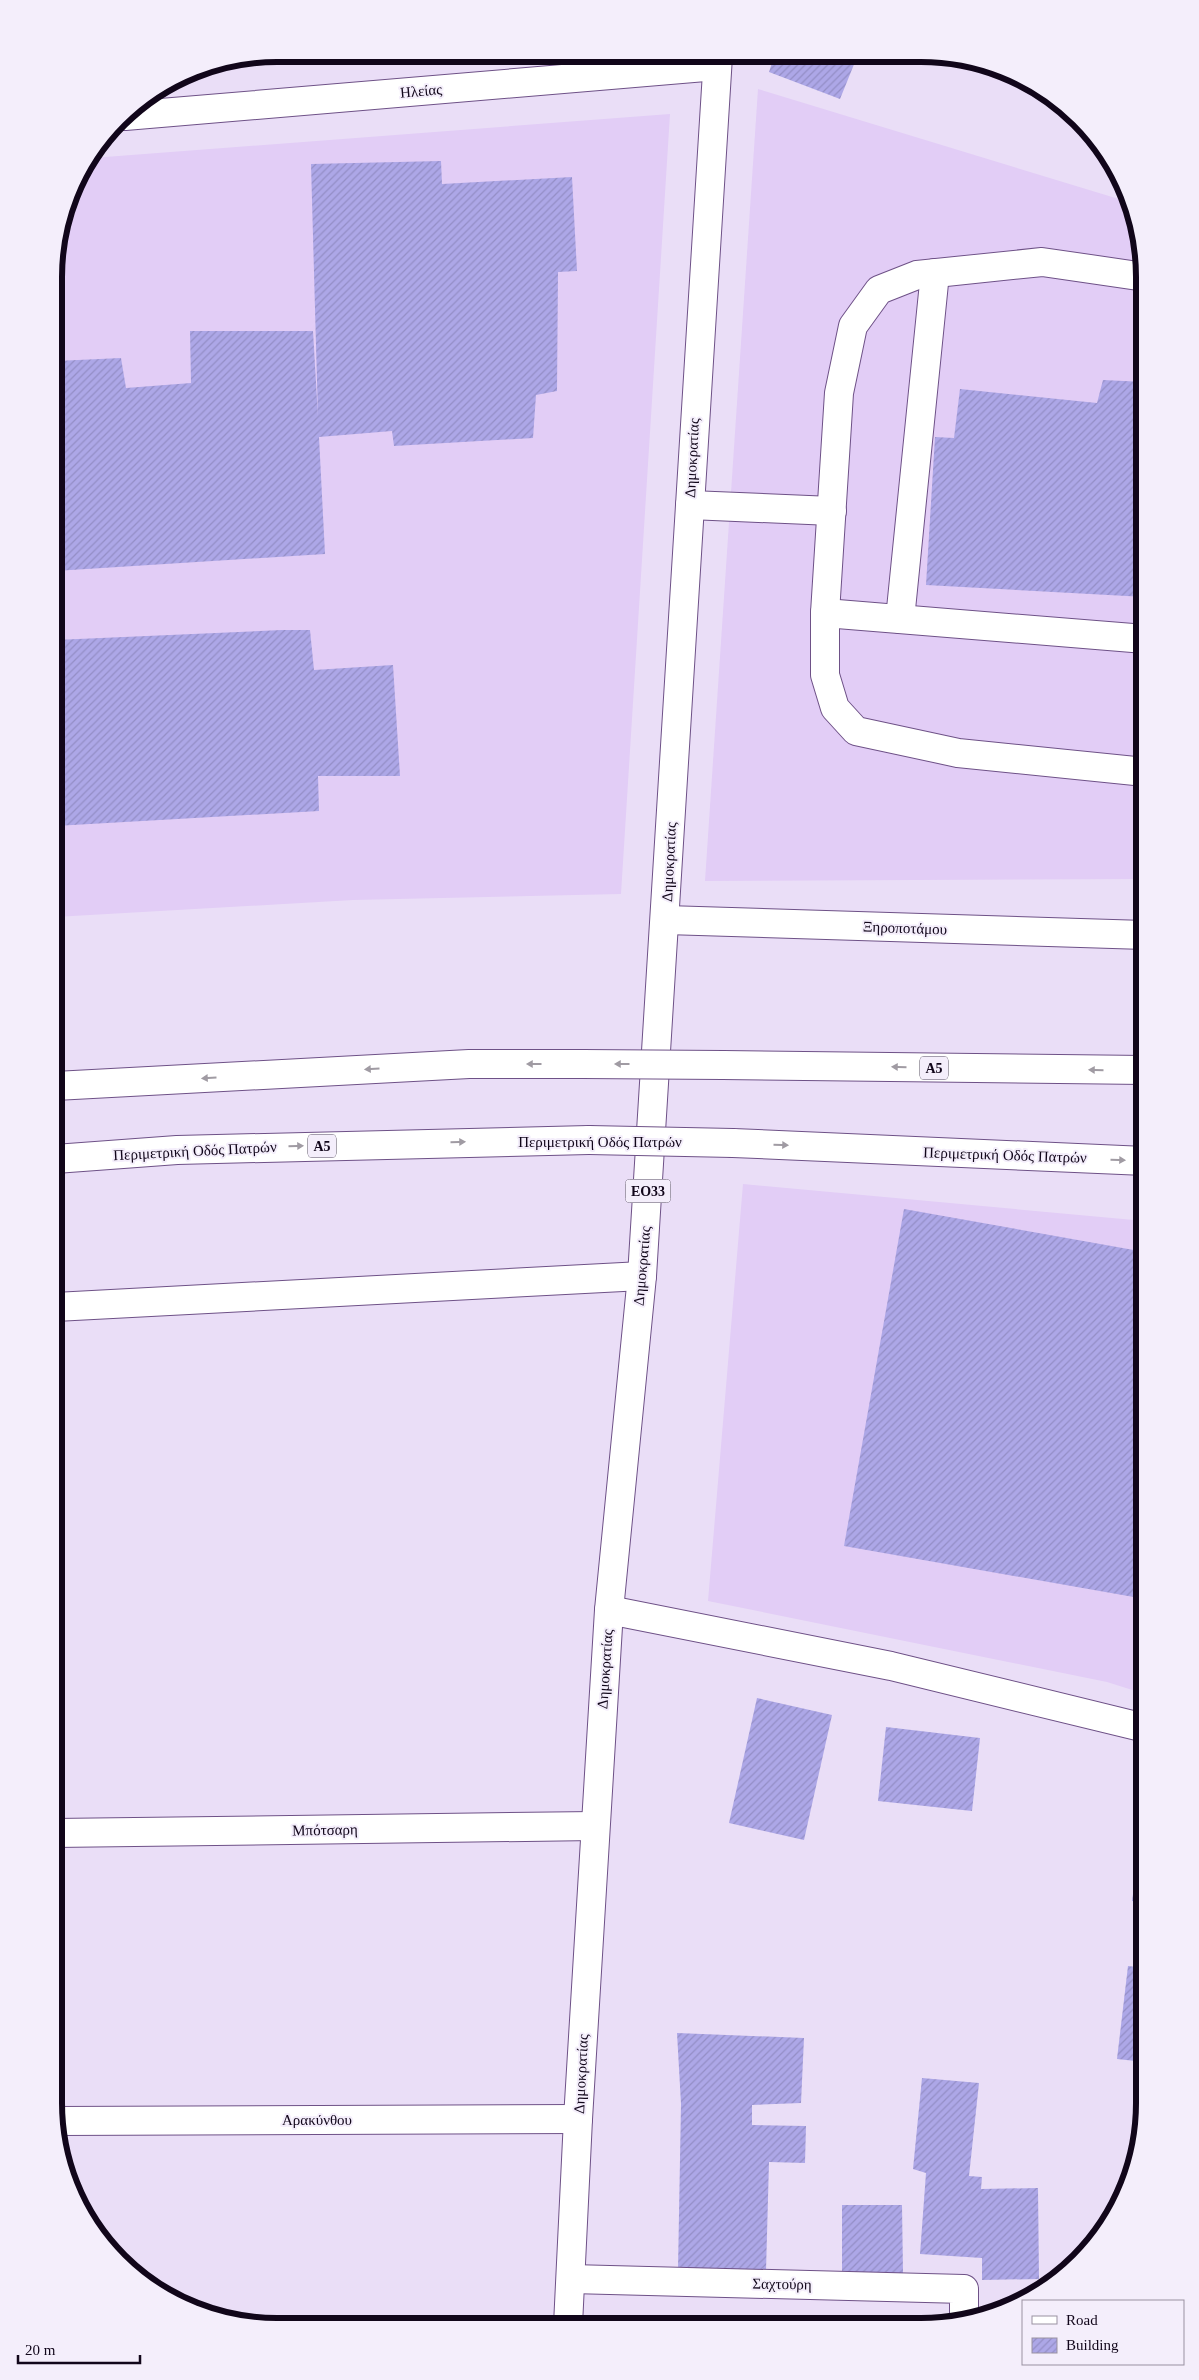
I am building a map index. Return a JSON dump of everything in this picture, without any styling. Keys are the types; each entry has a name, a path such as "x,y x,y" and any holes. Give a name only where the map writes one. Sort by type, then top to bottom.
{"main road":[{"name":"Ηλείας","path":"137,115 707,62"},
{"name":"Δημοκρατίας","path":"568,2318 578,2119 609,1610 642,1276 666,920 718,62"},
{"path":"1136,276 1042,262 917,275 879,290 853,326 839,393 825,613 825,674 835,708 856,731 958,753 1136,771"},
{"path":"900,619 935,273"},
{"path":"690,505 832,511"},
{"path":"825,613 1136,638"},
{"name":"Ξηροποτάμου","path":"666,920 1136,935"},
{"name":"Α5","path":"62,1086 469,1064 1136,1070"},
{"name":"Περιμετρική Οδός Πατρών","path":"62,1158 177,1150 589,1140 732,1143 1136,1161"},
{"path":"62,1307 642,1276"},
{"path":"609,1610 892,1666 1136,1726"},
{"name":"Μπότσαρη","path":"62,1834 596,1826"},
{"name":"Αρακύνθου","path":"63,2121 578,2119"},
{"name":"Σαχτούρη","path":"571,2279 964,2289 964,2313"}],"shaded area":[{"path":"758,89 1122,200 1132,235 1136,263 1136,879 705,881"},
{"path":"670,114 621,894 353,900 62,917 62,277 64,249 74,208 91,170 99,157"},
{"path":"743,1184 1136,1220 1136,1691 1107,1682 708,1601"}],"building":[{"path":"411,62 533,62 411,64"},
{"path":"772,62 855,62 840,99 769,72"},
{"path":"441,161 442,184 572,177 577,271 558,272 557,391 536,395 533,438 394,446 392,431 319,437 325,554 62,571 62,361 121,358 126,388 191,383 190,331 313,331 318,417 311,164"},
{"path":"1103,380 1136,382 1136,597 926,585 935,437 954,438 960,389 1097,403"},
{"path":"310,630 314,670 393,665 400,776 318,776 319,811 62,826 62,640"},
{"path":"904,1209 1136,1250 1136,1597 844,1546"},
{"path":"757,1698 832,1715 804,1840 729,1823"},
{"path":"886,1727 980,1738 972,1811 878,1801"},
{"path":"1136,1874 1136,1902 1132,1901"},
{"path":"1128,1966 1136,1967 1136,2061 1117,2059"},
{"path":"677,2033 804,2038 801,2103 752,2105 752,2125 806,2126 805,2163 769,2162 766,2271 678,2269 681,2104"},
{"path":"922,2078 979,2083 969,2176 982,2177 981,2189 1038,2188 1039,2279 982,2280 982,2258 920,2254 926,2173 913,2169"},
{"path":"842,2205 902,2205 903,2273 842,2273"}]}
